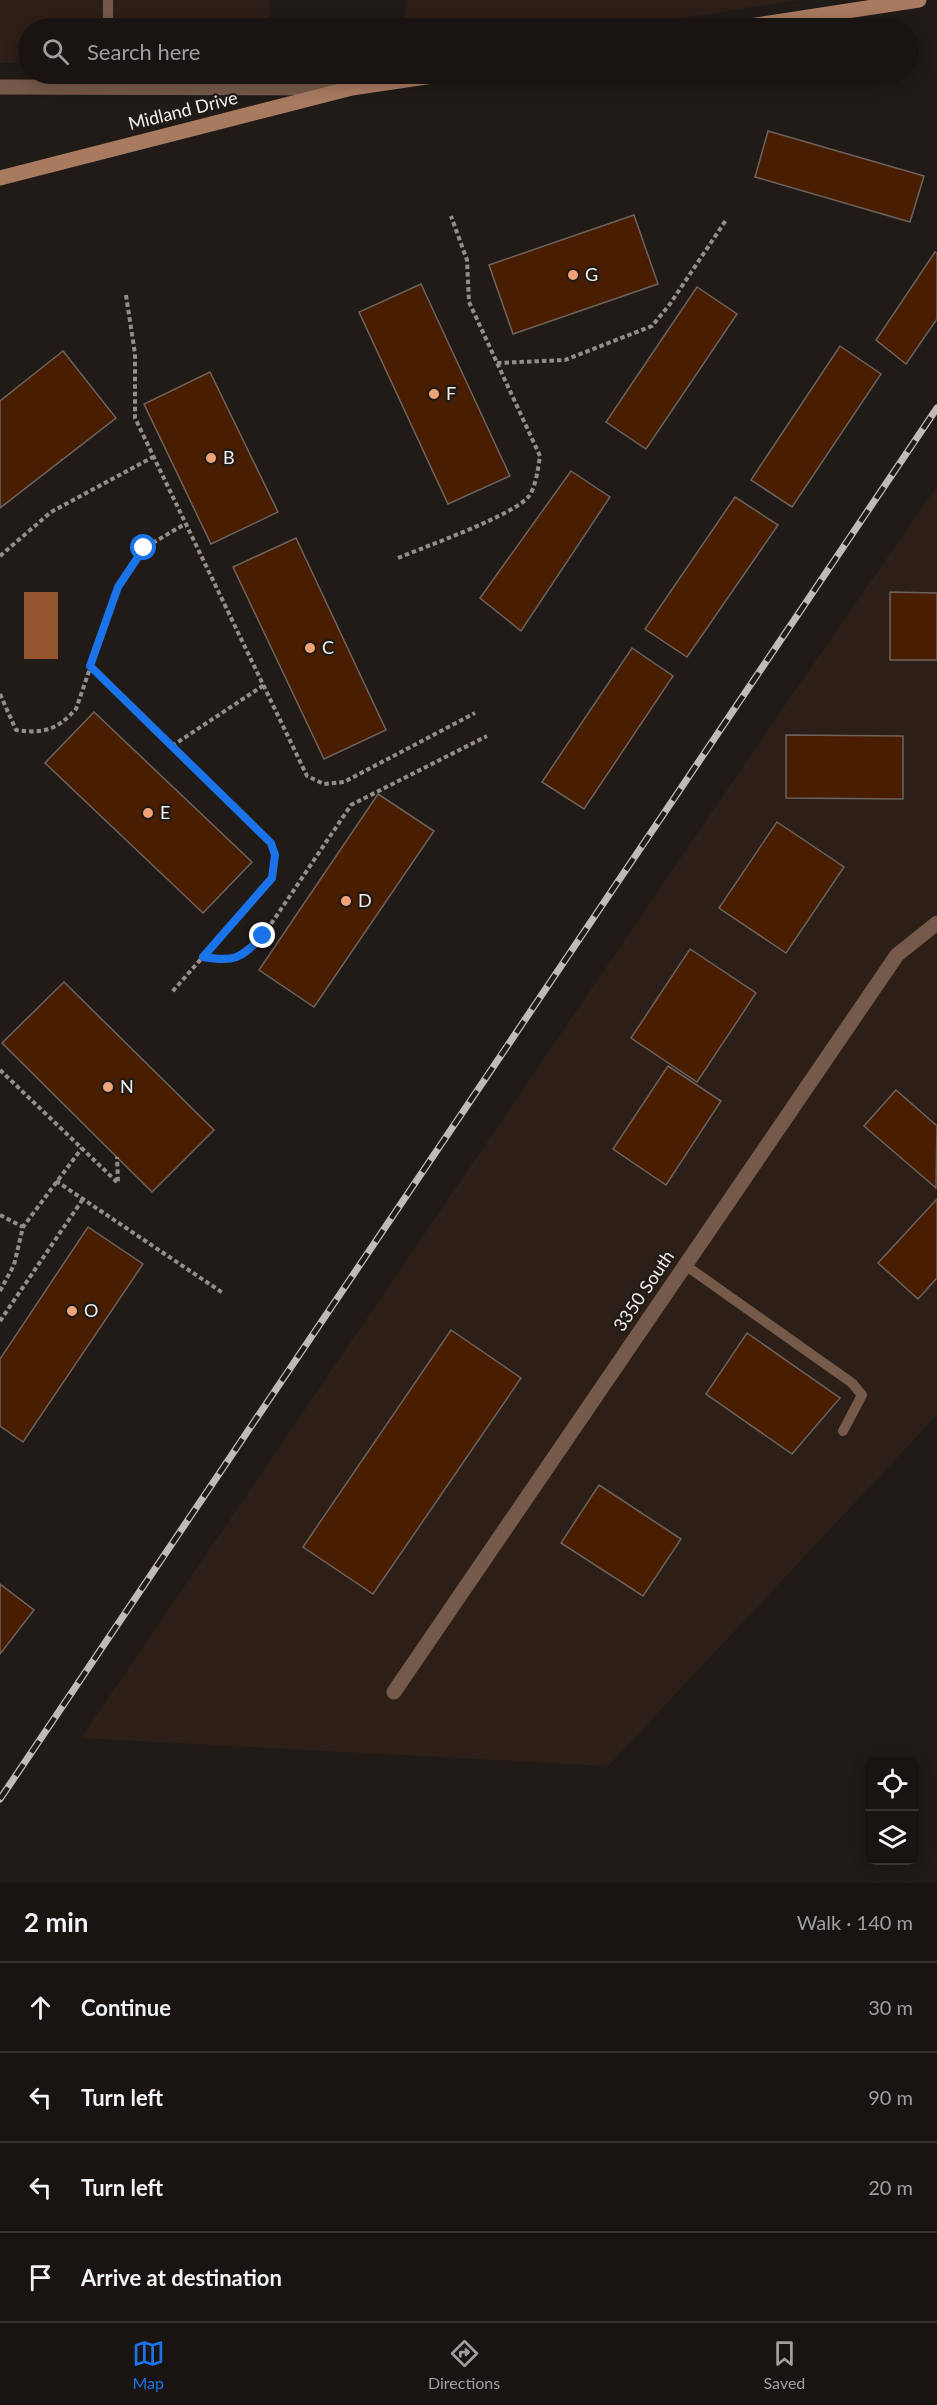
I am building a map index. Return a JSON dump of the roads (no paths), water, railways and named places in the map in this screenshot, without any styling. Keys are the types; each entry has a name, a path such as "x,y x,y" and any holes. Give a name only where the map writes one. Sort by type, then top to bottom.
{"main road":[{"path":"801,18 919,0"},
{"name":"Midland Drive","path":"0,178 352,88 379,84"}],"street":[{"path":"0,87 54,84"},
{"path":"212,84 352,88"},
{"name":"3350 South","path":"394,1692 897,955 937,923"}],"lane":[{"path":"108,0 108,18"},
{"path":"685,1265 852,1383 862,1395 843,1431"}],"railway":[{"path":"0,1799 937,408"}],"place":[{"name":"G","path":"573,275"},
{"name":"F","path":"434,394"},
{"name":"B","path":"211,458"},
{"name":"C","path":"310,648"},
{"name":"E","path":"148,813"},
{"name":"D","path":"346,901"},
{"name":"N","path":"108,1087"},
{"name":"O","path":"72,1311"}]}
